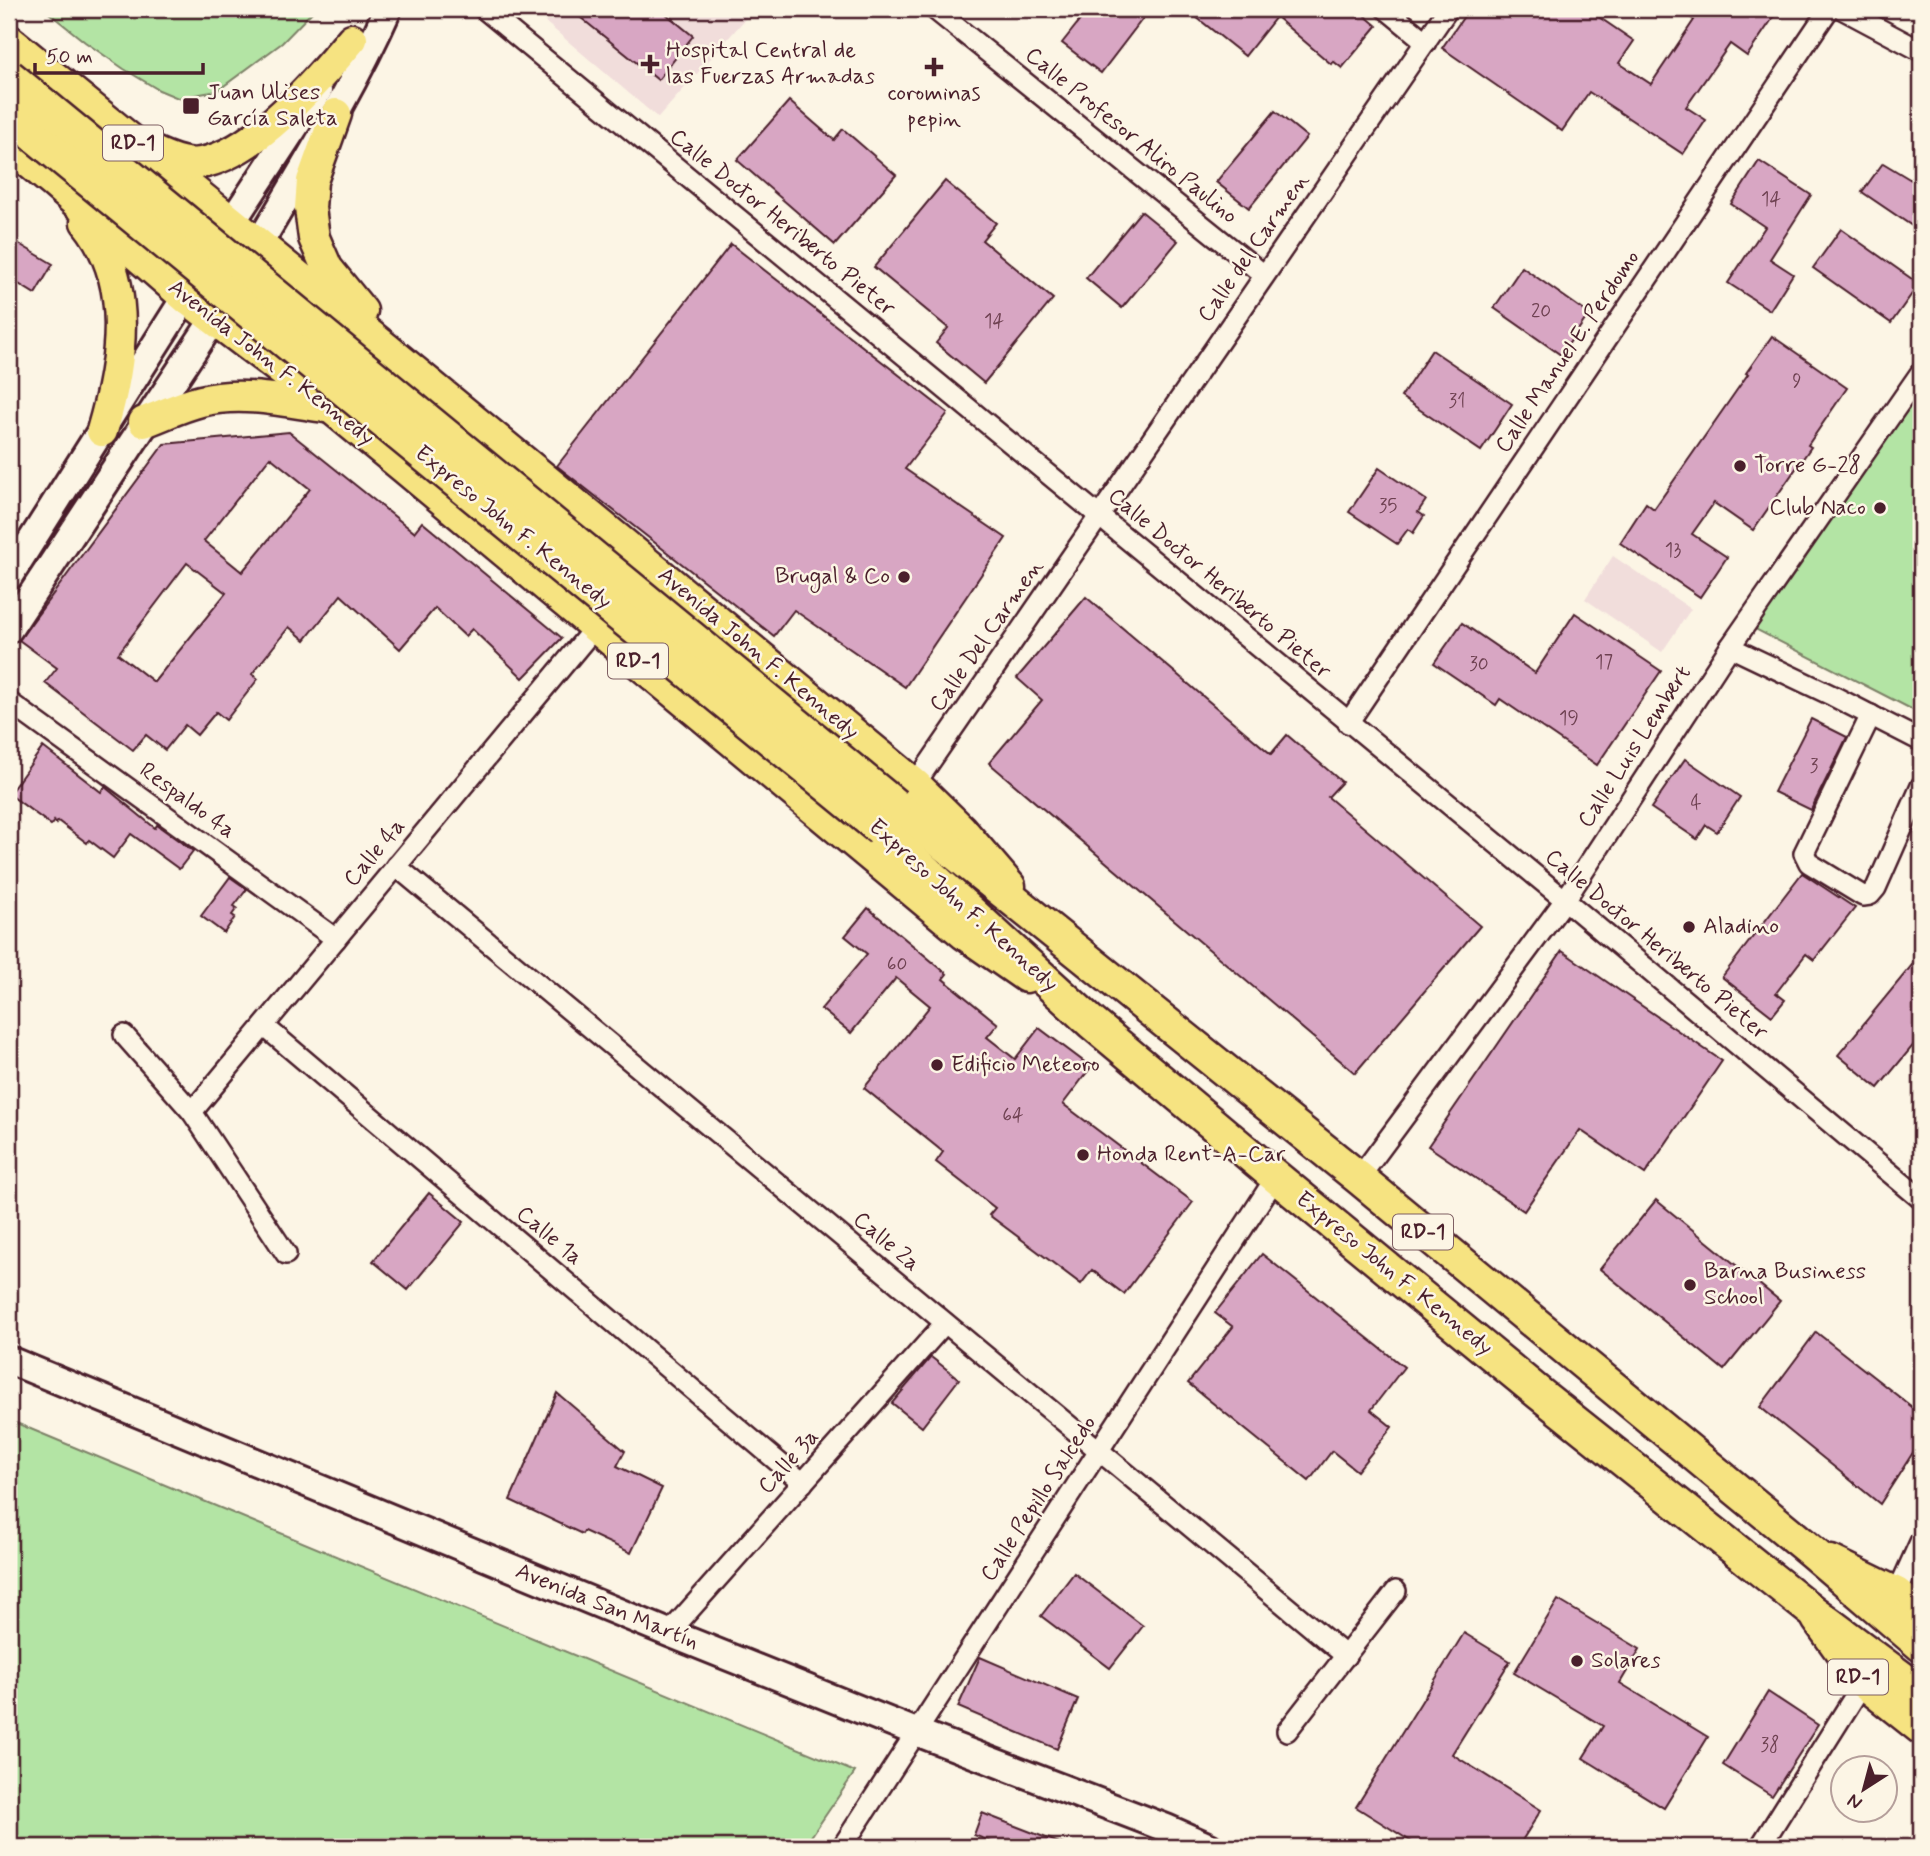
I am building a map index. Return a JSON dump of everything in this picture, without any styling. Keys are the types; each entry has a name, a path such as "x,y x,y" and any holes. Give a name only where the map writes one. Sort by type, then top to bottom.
{"highway":[{"name":"Expreso John F. Kennedy","path":"9,76 897,806 1092,1023 1529,1385 1811,1610 1921,1692"},
{"name":"Expreso John F. Kennedy","path":"9,115 1034,915 1359,1178 1921,1645"}],"main road":[{"path":"132,143 171,160 198,164 229,155 250,142 323,75 376,9"},
{"path":"9,629 144,422 215,320 336,114 388,9"},
{"path":"9,576 232,221 352,39"},
{"name":"Avenida John F. Kennedy","path":"9,40 454,403 897,806"},
{"path":"9,136 19,137 37,149 130,223 139,227 147,226 167,213 171,199 161,178 63,102 55,94 44,69"},
{"path":"336,114 312,181 310,208 314,238 327,268 418,374"},
{"name":"Avenida John F. Kennedy","path":"9,146 186,298 331,408 964,934 1092,1023"},
{"path":"55,184 99,237 108,259 119,303 120,358 102,431"},
{"path":"404,468 402,452 391,441 295,363 283,349 279,336 287,321 298,312 312,311 319,314 424,397 437,403 454,403"},
{"path":"144,422 202,401 228,398 267,398 331,408"},
{"name":"Avenida San Martín","path":"9,1360 669,1633 1209,1847"},
{"name":"RD-1","path":"1811,1551 1897,1593 1921,1614"},
{"name":"RD-1","path":"1811,1610 1863,1683 1921,1729"}],"street":[{"name":"Calle Doctor Heriberto Pieter","path":"484,9 1565,900 1921,1199"},
{"name":"Calle Profesor Aliro Paulino","path":"934,9 1265,275"},
{"path":"1386,9 1426,42"},
{"name":"Calle del Carmen","path":"1100,516 1448,9"},
{"name":"Calle Manuel E. Perdomo","path":"1348,723 1829,9"},
{"path":"1842,9 1921,51"},
{"name":"Calle Luis Lembert","path":"1359,1178 1565,900 1730,647 1921,372"},
{"name":"Calle Del Carmen","path":"897,806 1100,516"},
{"name":"Calle 4a","path":"192,1112 596,626"},
{"path":"1730,647 1921,741"},
{"name":"Respaldo 4a","path":"9,702 336,939"},
{"path":"1871,715 1804,853 1806,859 1863,896 1870,895 1876,888 1921,786"},
{"name":"Calle 2a","path":"396,866 1346,1656"},
{"name":"Calle 1a","path":"264,1026 803,1483"},
{"path":"124,1035 192,1112 286,1254"},
{"name":"Calle Pepillo Salcedo","path":"842,1847 1276,1177"},
{"name":"Calle 3a","path":"669,1633 945,1323"},
{"path":"1897,1593 1921,1540"},
{"path":"1287,1731 1396,1591"},
{"path":"1760,1847 1863,1683"}],"shaded area":[{"name":"Hospital Central de las Fuerzas Armadas","path":"530,9 754,9 658,118"},
{"path":"1613,556 1691,609 1662,652 1585,599"}],"green space":[{"path":"44,9 315,9 282,43 217,91 178,98 124,69"},
{"name":"Club Naco","path":"1921,388 1921,714 1755,629"},
{"path":"9,1420 855,1772 804,1847 9,1847"}],"building":[{"path":"570,9 660,9 693,36 658,80"},
{"path":"1089,9 1150,9 1101,73 1062,43"},
{"path":"1186,9 1357,9 1377,26 1342,68 1333,61 1331,64 1276,17 1245,56"},
{"path":"1469,9 1587,9 1634,41 1619,63 1651,84 1694,20 1677,9 1779,9 1747,56 1730,44 1686,107 1706,120 1683,154 1589,92 1562,131 1442,48"},
{"path":"789,101 834,140 843,129 896,175 835,245 737,160"},
{"path":"1275,111 1307,137 1249,208 1216,182"},
{"path":"1759,161 1811,195 1770,259 1793,274 1770,310 1728,283 1765,227 1731,204"},
{"path":"1883,163 1921,186 1921,232 1862,192"},
{"path":"945,181 996,223 982,240 1053,299 984,383 936,343 948,328 874,267"},
{"path":"1141,211 1178,241 1122,308 1086,278"},
{"path":"1841,229 1919,284 1891,323 1813,268"},
{"path":"9,238 53,264 35,294 9,278"},
{"path":"731,244 948,413 905,469 1006,538 905,687 794,610 774,636 557,466"},
{"path":"1522,267 1589,314 1561,355 1494,308"},
{"path":"1772,336 1847,388 1808,445 1811,447 1753,530 1714,503 1692,534 1727,557 1700,597 1620,543 1646,503 1654,509"},
{"path":"1432,350 1512,404 1481,451 1401,397"},
{"path":"289,432 414,532 422,522 562,638 523,678 472,629 465,636 435,608 400,649 341,595 305,640 289,627 252,674 258,679 226,720 216,712 197,735 185,725 165,750 146,735 133,750 45,683 57,668 19,640 164,444","holes":["270,457 310,489 242,572 204,541","187,563 226,593 154,682 118,654"]},
{"path":"1379,468 1426,500 1418,512 1424,516 1413,533 1408,529 1397,544 1349,512"},
{"path":"1086,597 1271,754 1287,735 1342,782 1328,797 1480,926 1355,1073 989,763 1042,700 1017,678"},
{"path":"1575,613 1661,671 1597,765 1500,699 1496,705 1434,663 1462,623 1535,673"},
{"path":"1811,719 1847,737 1811,810 1774,792"},
{"path":"43,747 101,792 105,787 155,828 157,825 193,851 179,869 131,834 113,858 58,821 51,825 9,794"},
{"path":"1685,759 1740,797 1717,832 1706,825 1697,839 1651,808"},
{"path":"1802,873 1855,908 1814,960 1806,954 1776,993 1785,1000 1772,1016 1722,977"},
{"path":"230,877 247,889 234,906 237,908 232,915 235,917 224,933 201,916"},
{"path":"868,908 947,974 943,979 998,1024 987,1037 1015,1059 1039,1028 1091,1067 1063,1104 1193,1202 1124,1294 1092,1270 1081,1284 989,1215 995,1208 936,1162 943,1152 864,1088 930,1006 896,978 851,1033 821,1009 867,954 845,936"},
{"path":"1562,951 1722,1061 1645,1174 1580,1130 1524,1211 1428,1146"},
{"path":"1921,954 1921,1036 1878,1088 1838,1055"},
{"path":"429,1193 464,1222 408,1290 373,1261"},
{"name":"Barna Business School","path":"1656,1200 1780,1301 1724,1370 1600,1269"},
{"path":"1262,1254 1404,1367 1371,1410 1392,1427 1357,1471 1332,1451 1309,1481 1188,1383 1233,1327 1215,1313"},
{"path":"1816,1332 1921,1414 1921,1440 1880,1504 1760,1407"},
{"path":"931,1357 959,1379 922,1427 892,1403"},
{"path":"557,1393 625,1451 617,1466 662,1488 631,1553 584,1531 582,1534 510,1500"},
{"path":"1074,1573 1143,1626 1110,1668 1041,1616"},
{"path":"1558,1600 1640,1649 1620,1683 1708,1737 1664,1808 1583,1758 1603,1726 1514,1673"},
{"path":"1464,1633 1510,1661 1452,1754 1541,1810 1518,1847 1420,1847 1356,1807"},
{"path":"980,1657 1078,1699 1057,1749 958,1707"},
{"path":"1768,1692 1818,1725 1772,1796 1723,1765"},
{"path":"982,1813 1067,1847 1004,1847 974,1835"}],"place":[{"name":"Hospital Central de las Fuerzas Armadas","path":"650,64"},
{"name":"corominas pepin","path":"934,67"},
{"name":"Juan Ulises García Saleta","path":"191,106"},
{"name":"Torre G-28","path":"1740,466"},
{"name":"Club Naco","path":"1880,508"},
{"name":"Brugal & Co","path":"904,577"},
{"name":"Aladino","path":"1689,927"},
{"name":"Edificio Meteoro","path":"937,1065"},
{"name":"Honda Rent-A-Car","path":"1083,1155"},
{"name":"Barna Business School","path":"1690,1285"},
{"name":"Solares","path":"1577,1661"}]}
